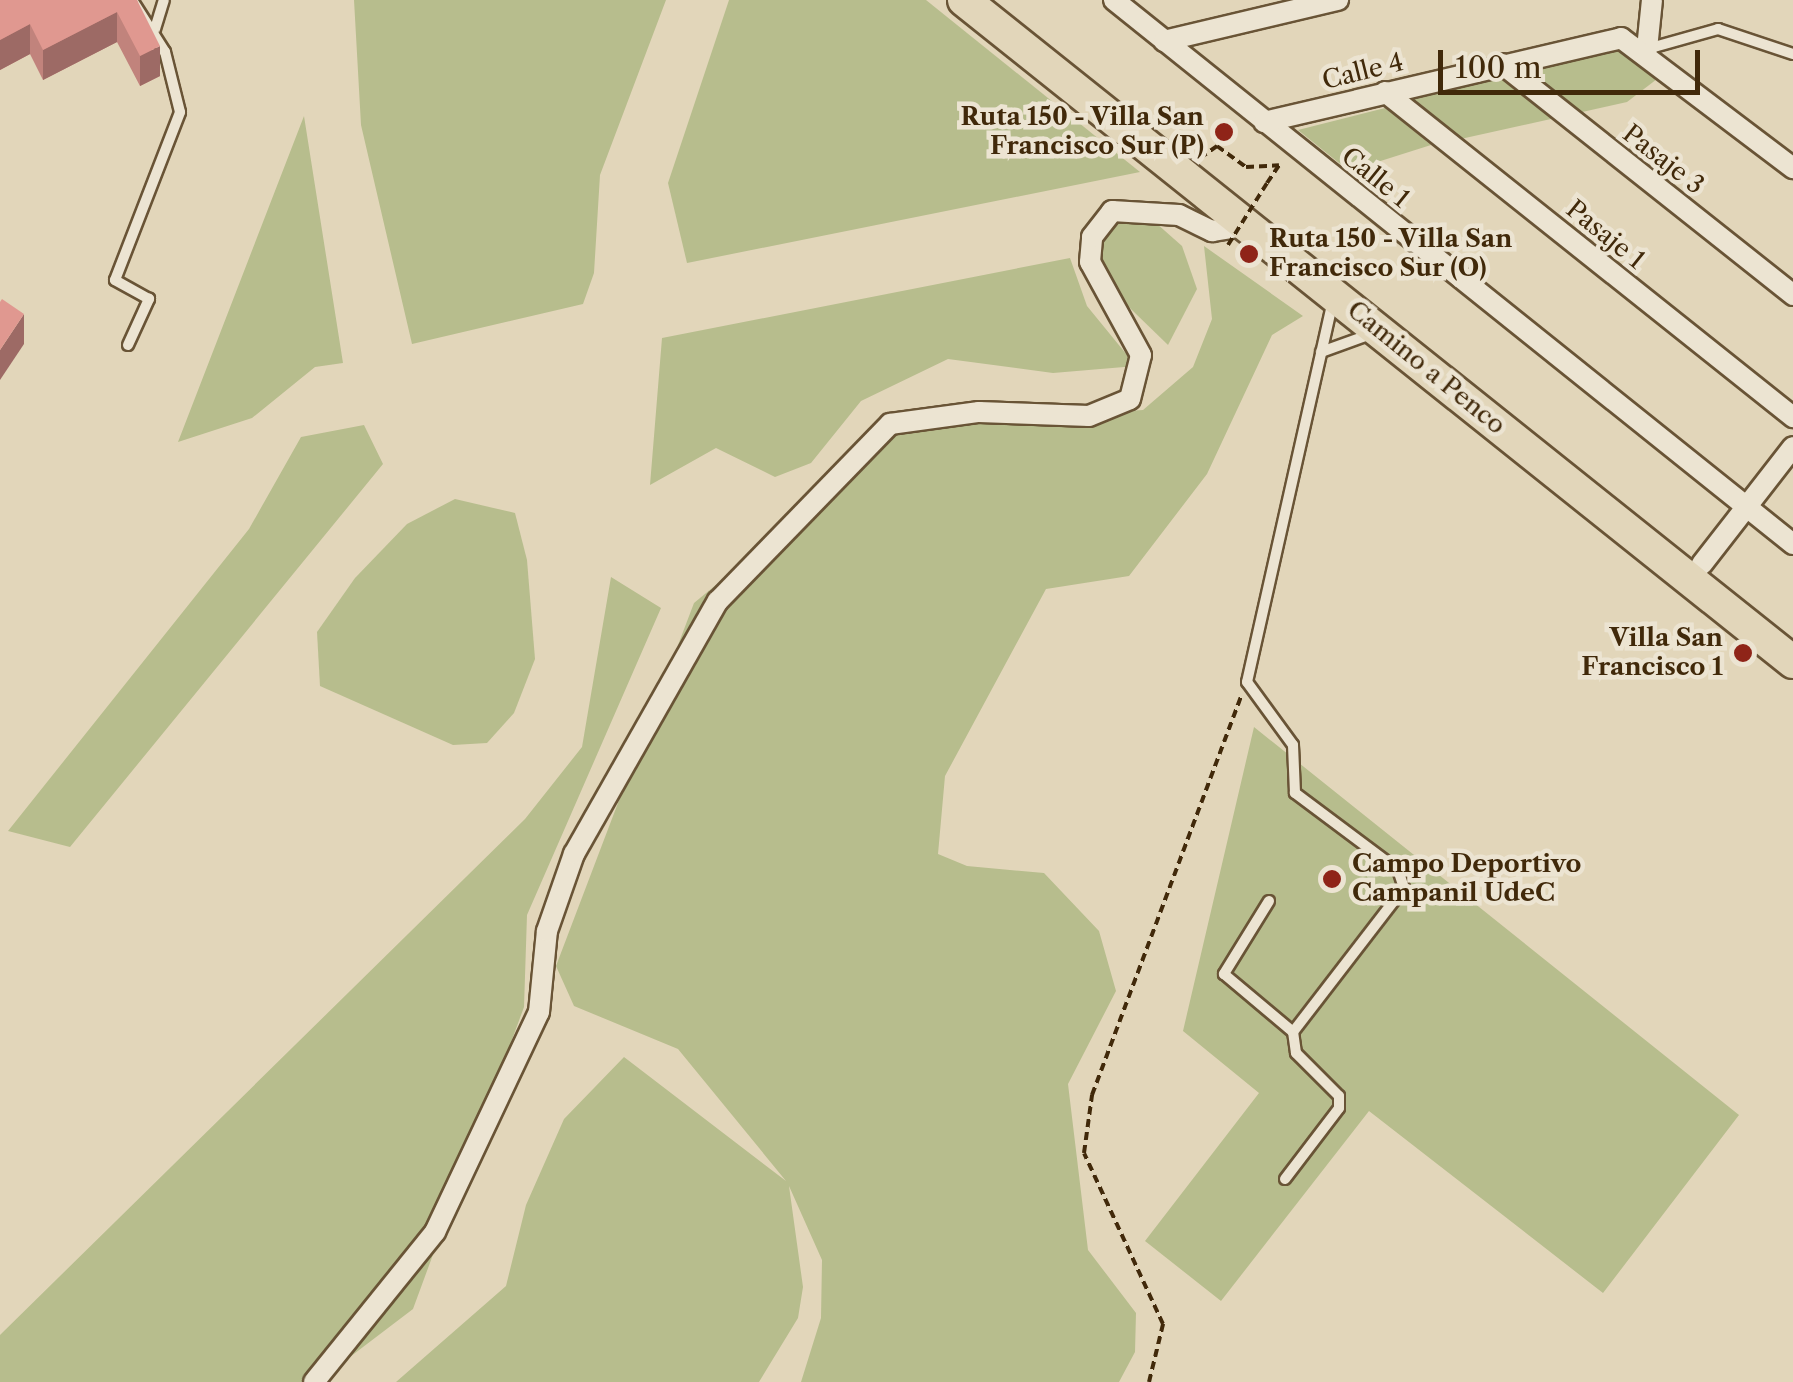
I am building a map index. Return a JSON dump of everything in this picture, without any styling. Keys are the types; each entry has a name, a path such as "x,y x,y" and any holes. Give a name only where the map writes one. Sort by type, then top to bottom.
{"highway":[{"name":"Camino a Penco","path":"964,0 1238,235 1334,294 1793,662"},
{"name":"Camino a Penco","path":"999,4 1793,638"}],"street":[{"name":"Calle 1","path":"1114,0 1793,544"},
{"path":"1164,41 1338,0"},
{"path":"1652,0 1647,49 1793,168"},
{"name":"Calle 4","path":"1264,122 1614,38 1647,49"},
{"name":"Pasaje 3","path":"1502,64 1793,295"},
{"name":"Pasaje 1","path":"1386,92 1793,417"},
{"path":"314,1382 435,1232 539,1012 547,931 574,854 718,602 890,424 979,412 1090,416 1130,398 1141,354 1090,262 1092,237 1112,212 1179,215 1212,231 1238,235"},
{"path":"1702,564 1793,447"}],"lane":[{"path":"128,345 149,299 115,280 180,112 154,29 132,0"},
{"path":"154,29 164,0"},
{"path":"1647,49 1718,29 1793,54"},
{"path":"1293,1032 1404,883 1295,793 1293,745 1247,683 1334,294"},
{"path":"1320,352 1379,331"},
{"path":"1268,901 1223,969 1293,1032 1296,1053 1339,1096 1339,1108 1285,1180"}],"path":[{"path":"1195,161 1217,146 1246,167 1279,166 1238,235"},
{"path":"1149,1382 1163,1324 1103,1208 1084,1153 1090,1114 1247,683"}],"green space":[{"path":"354,0 666,0 600,175 594,273 583,304 412,344 361,125"},
{"path":"729,0 926,0 1140,172 687,263 668,183"},
{"path":"1618,50 1657,79 1627,102 1456,140 1403,98"},
{"path":"1385,108 1431,145 1349,171 1298,130"},
{"path":"304,116 343,363 315,367 252,418 178,442"},
{"path":"1147,215 1182,246 1197,289 1168,345 1100,279 1093,228"},
{"path":"1204,246 1303,316 1272,335 1207,474 1129,576 1046,589 945,776 938,854 967,866 1044,873 1099,931 1116,991 1068,1084 1088,1250 1136,1313 1135,1352 1119,1382 801,1382 821,1318 822,1260 789,1186 803,1287 798,1318 759,1382 396,1382 506,1286 526,1205 564,1119 624,1057 786,1181 678,1049 574,1006 556,966 694,603 803,513 882,426 1143,410 1193,367 1212,319"},
{"path":"1070,258 1087,306 1136,366 1053,373 948,359 861,401 811,463 775,477 716,448 650,485 662,338"},
{"path":"364,425 383,464 70,847 8,831 249,529 301,437"},
{"path":"455,499 515,513 527,560 535,659 514,713 487,743 453,745 320,686 317,632 355,578 407,524"},
{"path":"611,577 661,608 527,915 524,1007 413,1309 317,1382 0,1382 0,1335 525,819 582,747"},
{"name":"Campo Deportivo Campanil UdeC","path":"1254,727 1739,1115 1603,1293 1369,1111 1221,1301 1145,1241 1259,1093 1183,1031"}],"building":[{"path":"0,0 137,0 160,46 140,56 117,12 43,50 30,24 0,40"},
{"path":"2,299 24,314 0,350 0,302"}],"place":[{"name":"Ruta 150 - Villa San Francisco Sur (P)","path":"1224,132"},
{"name":"Ruta 150 - Villa San Francisco Sur (O)","path":"1249,254"},
{"name":"Villa San Francisco 1","path":"1743,653"},
{"name":"Campo Deportivo Campanil UdeC","path":"1332,879"}]}
